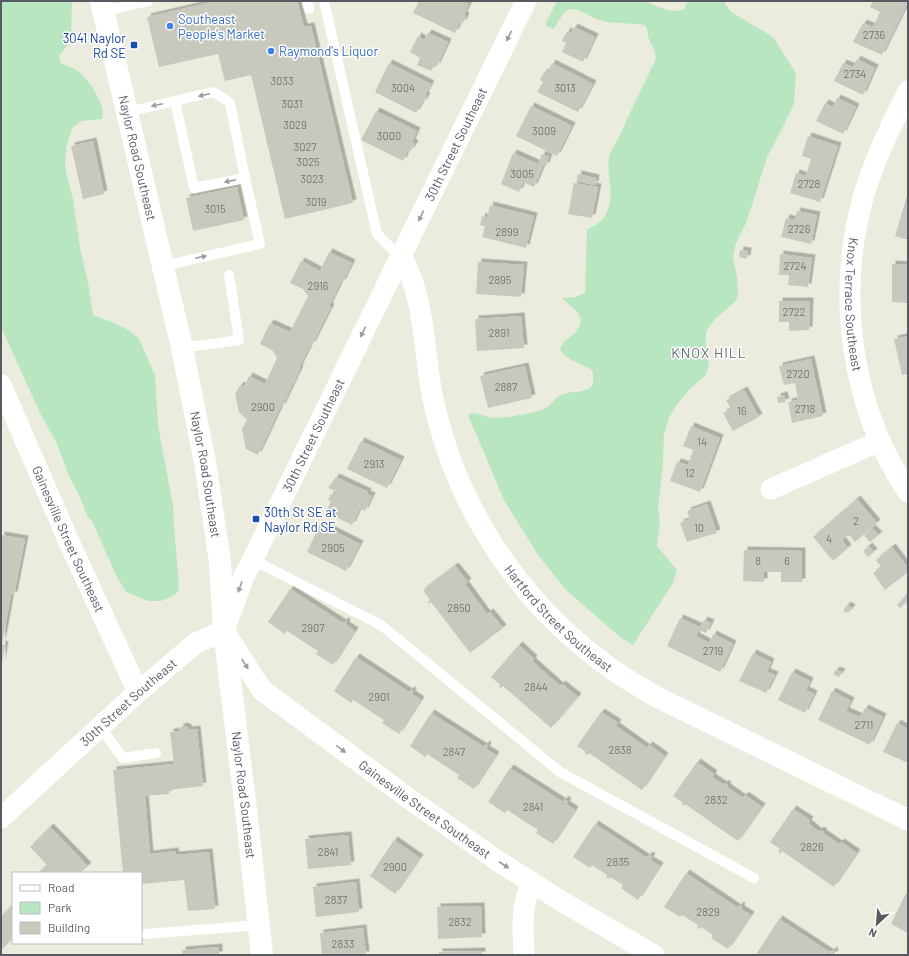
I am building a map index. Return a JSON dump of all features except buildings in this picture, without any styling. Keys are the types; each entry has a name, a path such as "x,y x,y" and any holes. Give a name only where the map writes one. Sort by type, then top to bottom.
{"main road":[{"name":"Naylor Road Southeast","path":"102,6 182,348 201,439 215,525 222,587 224,631 262,955"}],"street":[{"name":"30th Street Southeast","path":"1,818 138,692 196,643 224,631 244,576 526,1"},
{"name":"Knox Terrace Southeast","path":"908,92 879,153 863,198 854,247 850,282 852,334 857,363 868,407 880,440 908,492"},
{"name":"Hartford Street Southeast","path":"401,256 411,275 418,296 434,400 452,461 464,490 483,528 505,563 524,589 557,624 586,649 627,680 657,697 908,820"},
{"name":"Gainesville Street Southeast","path":"1,385 70,544 138,692"},
{"path":"772,489 880,440"},
{"name":"Gainesville Street Southeast","path":"224,631 262,690 408,798 532,883 587,917 654,955"},
{"path":"524,955 522,914 525,898 532,883"}],"lane":[{"path":"102,6 148,1"},
{"path":"324,1 377,234 401,256"},
{"path":"127,112 213,92 230,103 260,244 163,266"},
{"path":"175,101 194,188 245,178"},
{"path":"182,348 239,340 230,275"},
{"path":"253,560 381,626 560,772 754,878"},
{"path":"100,727 123,758 156,753"},
{"path":"146,934 259,925"}],"green space":[{"path":"1,1 72,1 71,41 59,56 61,63 75,69 85,78 95,91 102,106 102,119 82,121 73,127 67,144 65,162 66,172 73,199 80,247 93,315 123,327 134,334 139,339 155,375 158,425 173,506 179,586 179,590 174,595 161,601 148,601 126,592 116,575 92,521 88,517 69,476 56,442 41,415 1,327"},
{"path":"557,1 643,1 667,10 677,11 684,9 688,1 725,1 724,2 731,12 773,37 796,73 794,104 767,157 747,221 736,243 733,256 737,277 738,295 735,302 715,319 706,332 706,347 709,366 705,376 690,389 678,403 669,418 664,434 663,462 658,509 660,522 657,546 677,570 673,583 633,645 620,637 566,590 538,555 504,500 468,415 474,413 495,418 540,411 546,408 561,395 585,390 592,385 592,370 566,357 560,350 564,342 574,334 581,319 578,313 562,298 575,297 585,293 587,229 600,222 605,216 611,197 608,164 609,158 656,59 655,52 648,37 647,28 644,25 601,21 579,10 571,9 566,11 553,29 546,26 546,23"}],"place":[{"name":"Southeast People's Market","path":"170,26"},
{"name":"3041 Naylor Rd SE","path":"134,45"},
{"name":"Raymond's Liquor","path":"271,51"},
{"name":"30th St SE at Naylor Rd SE","path":"256,519"}],"district":[{"name":"KNOX HILL","path":"709,353"}]}
